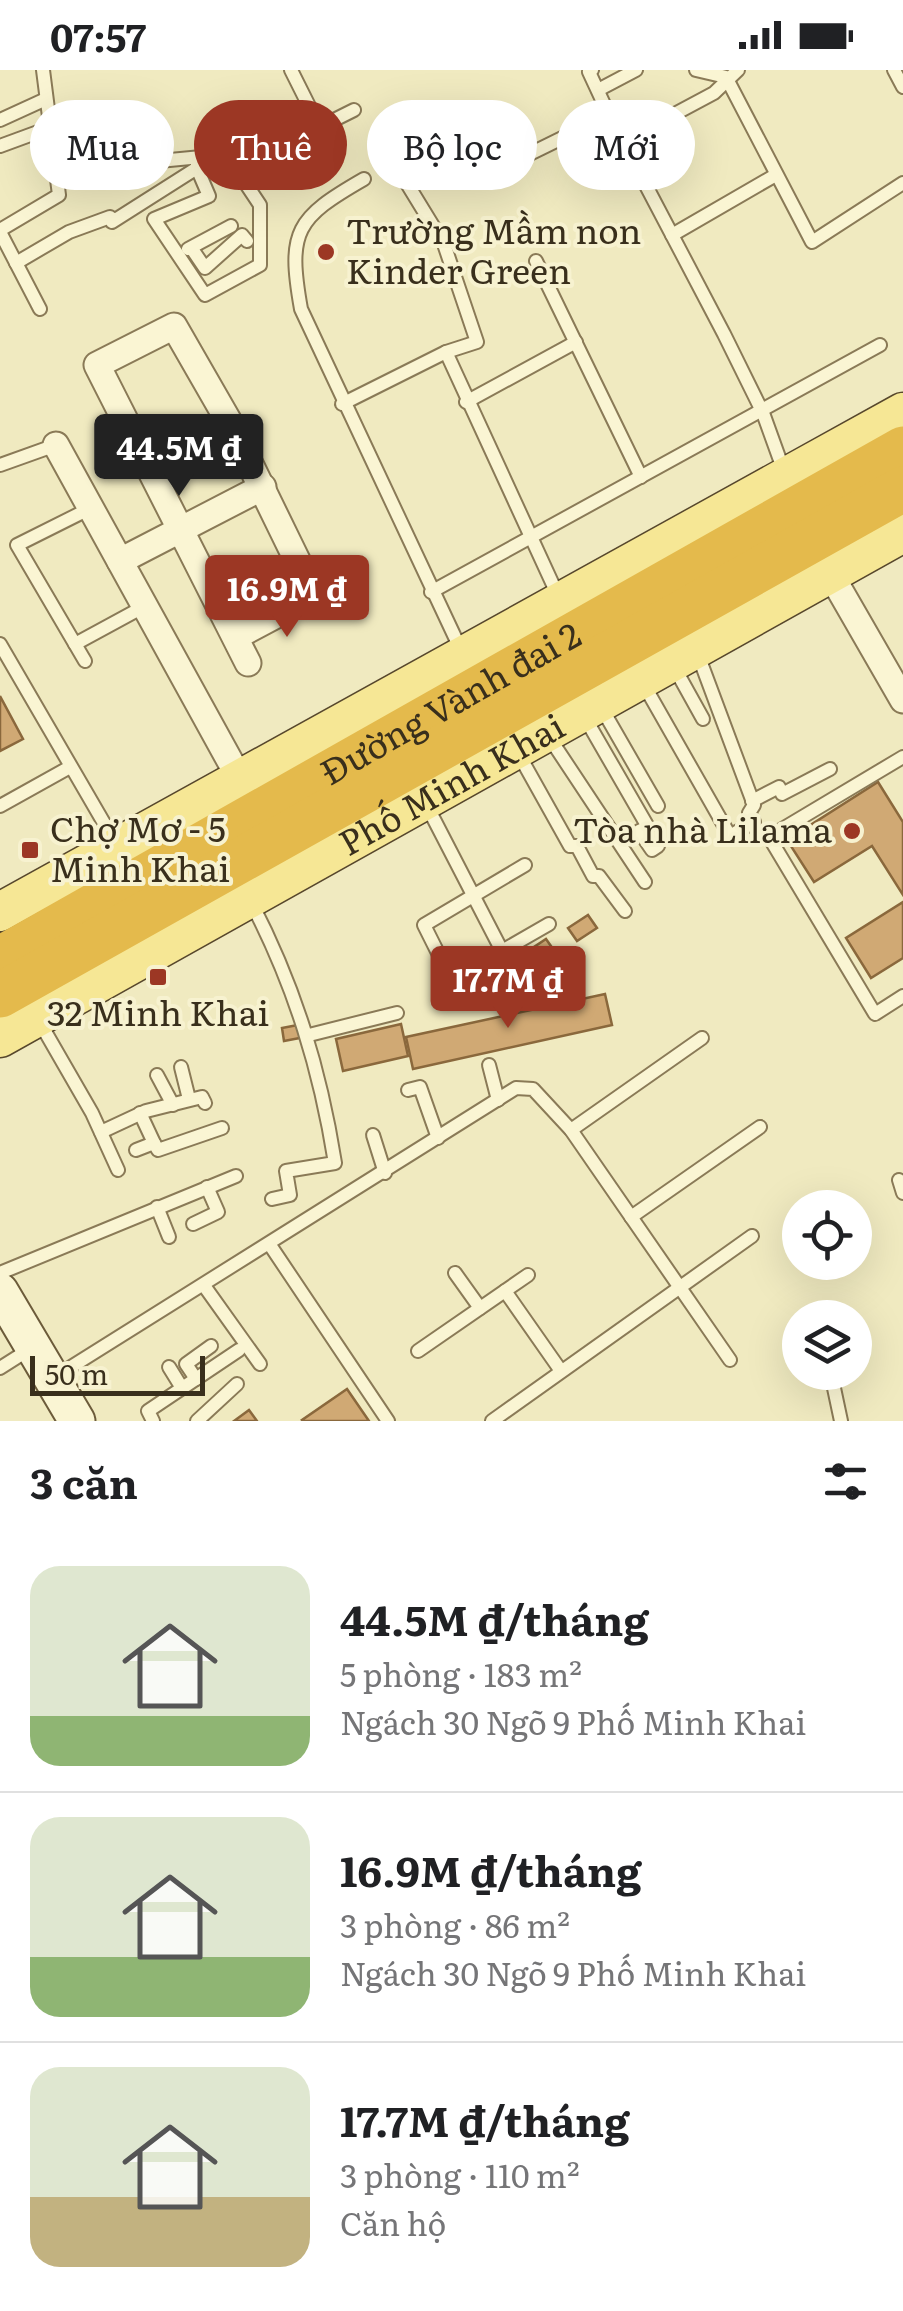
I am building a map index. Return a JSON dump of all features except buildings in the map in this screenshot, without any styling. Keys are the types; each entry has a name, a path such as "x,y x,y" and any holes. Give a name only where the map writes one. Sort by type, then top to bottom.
{"highway":[{"name":"Đường Vành đai 2","path":"0,959 903,449"},
{"name":"Đường Vành đai 2","path":"0,994 903,490"}],"main road":[{"path":"0,912 116,844 241,782 903,412"},
{"name":"Phố Minh Khai","path":"0,1038 903,533"},
{"path":"0,1291 77,1421"}],"street":[{"path":"235,637 314,595 262,487 174,326 98,366 248,663"},
{"path":"56,445 241,782"},
{"path":"120,560 262,487"},
{"path":"830,575 903,700"}],"lane":[{"path":"0,120 46,99 43,70"},
{"path":"290,70 306,100"},
{"path":"592,70 602,100"},
{"path":"598,90 636,70"},
{"path":"696,70 732,73"},
{"path":"894,70 903,86"},
{"path":"695,103 714,93 732,73"},
{"path":"732,73 774,176 812,242 903,183"},
{"path":"347,114 354,110"},
{"path":"0,146 30,135"},
{"path":"16,264 69,232 110,217 112,222 194,165"},
{"path":"672,235 774,176"},
{"path":"364,179 327,200 302,222 293,263 301,309 342,404 465,657"},
{"path":"40,308 0,231 59,196 59,190"},
{"path":"207,190 209,196 154,218 205,296 260,265 260,204 250,190"},
{"path":"342,404 446,352 476,342 444,244 411,190"},
{"path":"648,190 763,413 786,477"},
{"path":"177,255 231,226"},
{"path":"192,249 205,268 242,235 248,241"},
{"path":"536,260 640,477"},
{"path":"466,402 576,342"},
{"path":"431,592 763,413 880,345"},
{"path":"446,352 562,603"},
{"path":"0,465 56,445"},
{"path":"86,661 17,546 91,508"},
{"path":"75,644 145,606"},
{"path":"0,644 116,844"},
{"path":"670,665 703,719"},
{"path":"670,665 752,801"},
{"path":"670,665 730,836 754,822 748,813 752,801 779,788 782,794 830,769"},
{"path":"592,709 658,806"},
{"path":"592,709 648,827 638,831 652,850 658,846"},
{"path":"532,742 644,882"},
{"path":"532,742 570,846 578,846 593,876 599,876 625,911"},
{"path":"903,758 769,837 875,1014 903,996"},
{"path":"0,806 70,767"},
{"path":"425,802 502,950 549,924"},
{"path":"450,977 424,925 525,865"},
{"path":"250,900 284,964 309,1035 335,1163 286,1171 290,1195 272,1199"},
{"path":"309,1035 397,1012"},
{"path":"38,1018 118,1170"},
{"path":"571,1130 702,1038"},
{"path":"488,1065 498,1100"},
{"path":"181,1067 189,1099"},
{"path":"156,1075 173,1105"},
{"path":"408,1090 420,1086 438,1138"},
{"path":"52,1379 516,1088 533,1088 571,1130 730,1360"},
{"path":"101,1132 140,1113 189,1099 202,1097 205,1102"},
{"path":"140,1113 158,1150 222,1128"},
{"path":"631,1218 760,1127"},
{"path":"373,1135 385,1172"},
{"path":"136,1150 154,1143"},
{"path":"0,1274 236,1176"},
{"path":"193,1224 218,1212 207,1187"},
{"path":"157,1207 168,1237"},
{"path":"492,1421 752,1236"},
{"path":"270,1245 388,1421"},
{"path":"455,1273 480,1308"},
{"path":"418,1351 528,1276"},
{"path":"204,1287 260,1364"},
{"path":"505,1291 561,1372"},
{"path":"196,1379 186,1364 211,1346"},
{"path":"0,1368 32,1348"},
{"path":"153,1421 148,1411 238,1350"},
{"path":"169,1368 182,1388"},
{"path":"197,1421 237,1384"},
{"path":"834,1390 841,1421"}],"place":[{"name":"Trường Mầm non Kinder Green","path":"326,252"},
{"name":"Tòa nhà Lilama","path":"852,831"},
{"name":"Chợ Mơ - 5 Minh Khai","path":"30,850"},
{"name":"32 Minh Khai","path":"158,977"}]}
